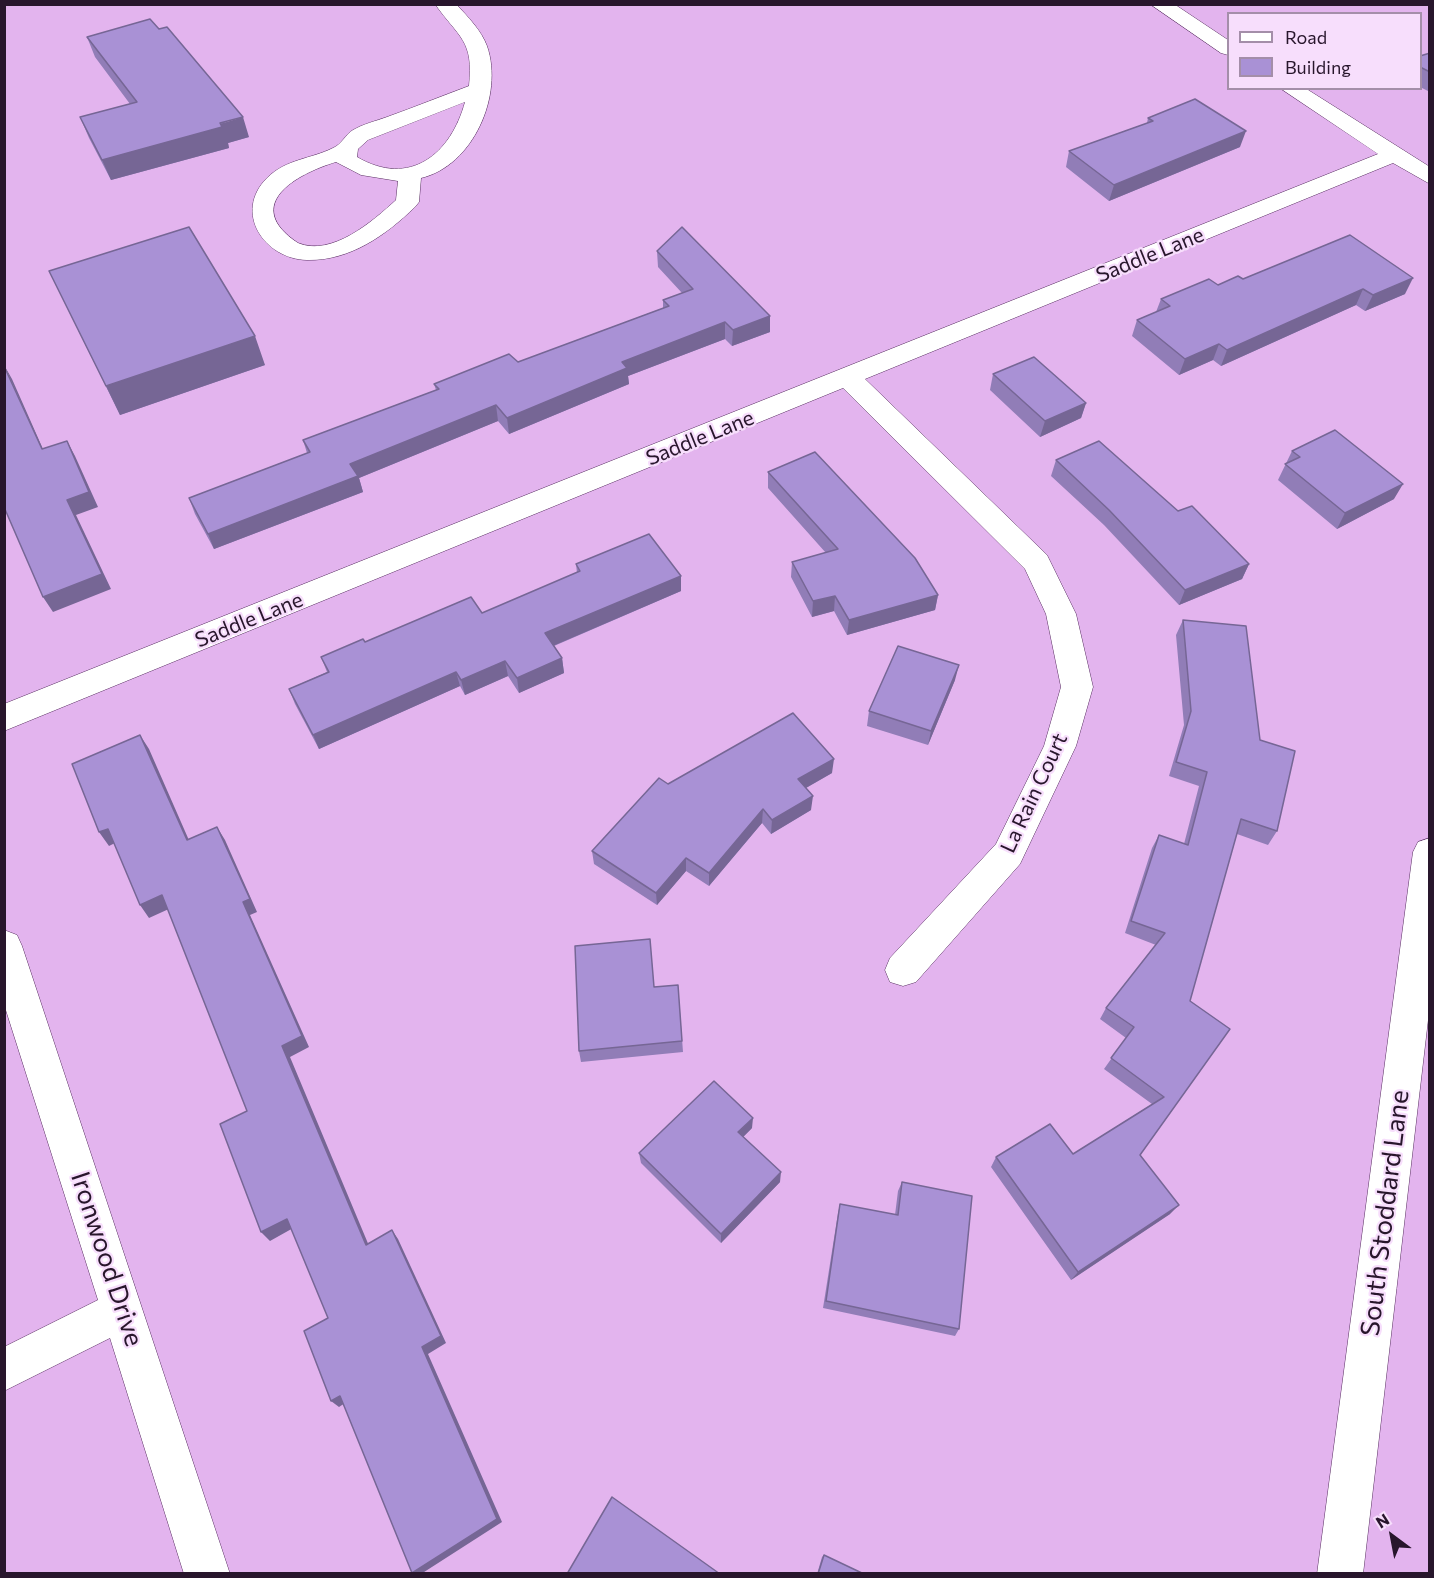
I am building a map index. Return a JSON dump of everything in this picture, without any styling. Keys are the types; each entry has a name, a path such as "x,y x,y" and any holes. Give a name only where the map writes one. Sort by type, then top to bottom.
{"street":[{"path":"445,4 476,44 482,67 476,106 446,158 434,167 410,173 359,170 346,160 347,147 360,135 478,90"},
{"path":"1160,4 1227,47"},
{"path":"1293,90 1430,177"},
{"path":"347,151 306,164 277,181 263,198 264,217 271,234 286,248 305,254 338,249 378,229 407,202 410,173"},
{"name":"Saddle Lane","path":"4,718 849,378 1394,155"},
{"name":"La Rain Court","path":"849,378 870,402 1037,563 1061,614 1077,687 1060,746 1008,854 903,970"},
{"name":"South Stoddard Lane","path":"1340,1574 1430,852"},
{"name":"Ironwood Drive","path":"4,946 207,1574"},
{"path":"4,1371 123,1309"}],"building":[{"path":"150,19 159,29 167,27 243,117 220,123 222,127 102,160 80,117 137,102 87,37"},
{"path":"1430,53 1430,72 1422,68 1422,55"},
{"path":"1195,99 1246,131 1114,185 1069,151 1153,121 1148,118"},
{"path":"189,227 255,336 106,386 49,271"},
{"path":"682,227 770,316 733,330 725,322 622,362 627,368 507,418 496,405 350,464 358,476 208,534 189,498 310,452 303,440 439,389 434,384 509,354 518,362 669,306 663,300 693,289 657,251"},
{"path":"1350,235 1413,278 1373,295 1363,289 1227,350 1219,344 1185,359 1137,320 1170,306 1161,299 1209,279 1218,285 1238,276 1243,279"},
{"path":"1034,357 1086,403 1045,421 993,374"},
{"path":"4,366 42,449 67,441 89,492 67,500 102,574 43,597 4,507"},
{"path":"1335,430 1403,484 1345,513 1285,464 1300,457 1292,451"},
{"path":"1099,441 1178,511 1192,506 1249,564 1185,590 1109,510 1056,460"},
{"path":"815,452 915,558 938,595 849,620 835,596 813,601 792,562 838,549 768,472"},
{"path":"649,534 681,576 545,633 562,658 517,678 505,661 461,680 456,672 313,735 289,689 329,672 321,657 363,639 365,642 471,597 482,613 580,571 576,564"},
{"path":"1183,620 1246,626 1260,740 1295,751 1277,831 1241,819 1190,1001 1230,1029 1140,1155 1179,1205 1078,1272 996,1157 1050,1124 1073,1154 1164,1097 1111,1058 1134,1027 1106,1008 1165,933 1131,921 1159,835 1188,845 1207,772 1176,762 1191,711"},
{"path":"898,646 959,665 931,731 869,711"},
{"path":"793,713 834,759 798,779 813,796 772,820 763,809 709,873 686,858 656,893 592,851 659,778 668,784"},
{"path":"140,735 187,840 217,827 250,899 243,902 302,1036 282,1046 366,1245 392,1230 441,1336 422,1347 497,1519 412,1573 340,1396 331,1401 304,1331 328,1318 287,1219 261,1232 220,1124 247,1111 162,895 140,905 108,829 99,832 72,764"},
{"path":"650,939 654,987 678,985 682,1041 579,1051 575,946"},
{"path":"714,1081 753,1118 738,1132 781,1172 721,1234 639,1153"},
{"path":"902,1182 972,1196 959,1329 826,1301 840,1204 898,1215"},
{"path":"612,1497 720,1574 567,1574"},
{"path":"824,1555 864,1574 818,1574"}]}
